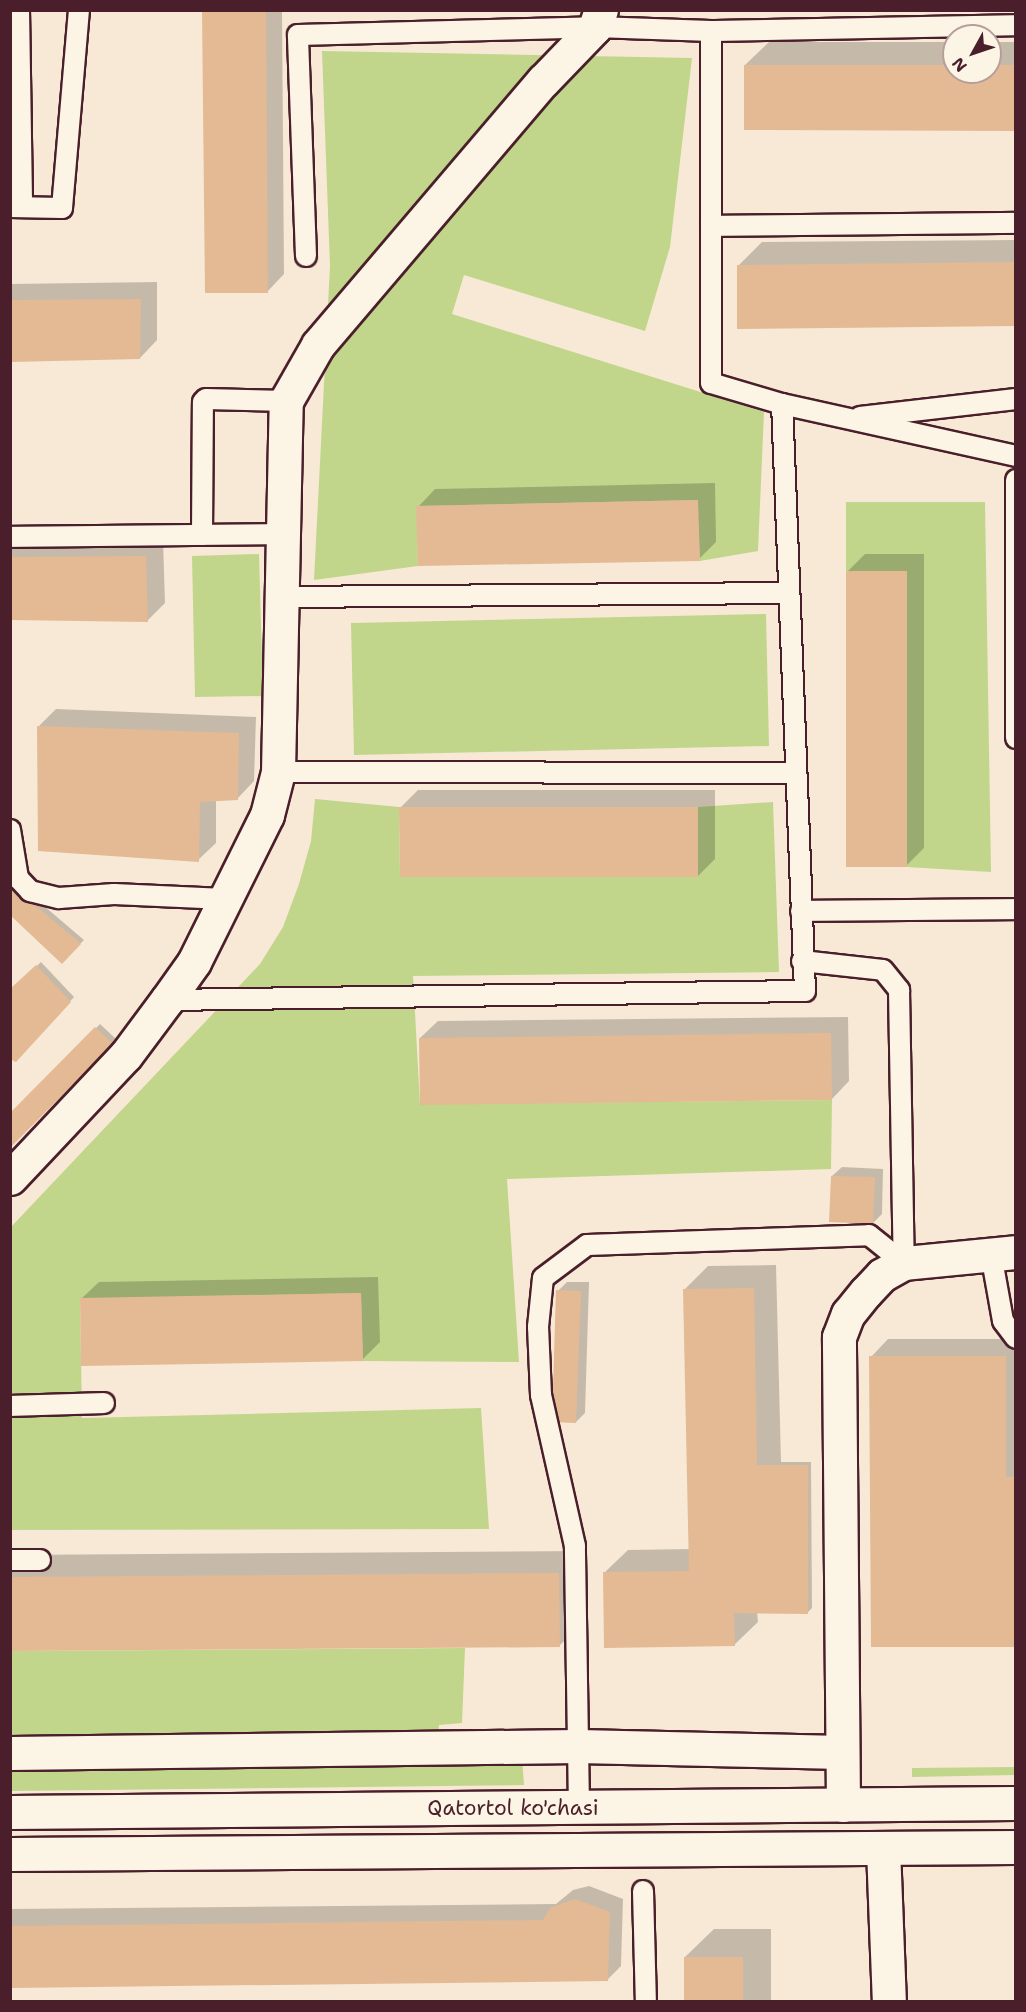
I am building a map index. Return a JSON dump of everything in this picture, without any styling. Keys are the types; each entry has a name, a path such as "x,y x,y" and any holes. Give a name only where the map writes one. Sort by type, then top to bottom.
{"street":[{"path":"10,1178 126,1055 194,962 267,815 278,772 280,534 286,401 318,345 598,19"},
{"path":"842,1849 839,1337 848,1314 866,1292 882,1275 904,1263 1003,1253"},
{"path":"10,1753 578,1746 842,1752"},
{"name":"Qatortol ko'chasi","path":"10,1812 1016,1803"},
{"path":"843,1805 883,1848"},
{"path":"881,1805 889,2001"},
{"name":"Qatortol ko'chasi","path":"10,1854 1016,1847"}],"lane":[{"path":"19,10 16,206 62,208 79,10"},
{"path":"306,256 298,35 598,19 711,31 1016,25"},
{"path":"711,31 711,383 782,404 1016,456"},
{"path":"711,226 1016,224"},
{"path":"846,419 1016,399"},
{"path":"202,535 203,402 286,401"},
{"path":"167,1000 805,991 802,961 782,404"},
{"path":"1016,480 1016,738"},
{"path":"10,537 280,534"},
{"path":"280,597 789,593"},
{"path":"278,772 795,773"},
{"path":"10,830 18,878 30,891 58,898 114,894 225,899"},
{"path":"801,911 1016,909"},
{"path":"802,961 883,970 899,990 904,1263"},
{"path":"579,1808 575,1546 541,1395 538,1327 543,1278 587,1245 869,1235 904,1263"},
{"path":"1003,1253 1003,1321 1016,1338"},
{"path":"10,1406 104,1402"},
{"path":"10,1560 40,1560"},
{"path":"643,1891 646,2001"}],"green space":[{"path":"322,51 692,58 670,247 645,331 464,275 452,314 764,412 758,551 700,561 697,500 417,506 418,566 314,580 330,266"},
{"path":"846,502 985,502 991,872 907,867 907,571 846,571"},
{"path":"259,554 263,696 195,697 192,556"},
{"path":"766,614 769,746 354,755 351,623"},
{"path":"315,799 399,807 400,877 698,877 698,807 773,802 779,972 413,976 420,1104 832,1100 831,1169 507,1179 519,1362 363,1361 361,1293 80,1299 82,1418 481,1408 489,1529 11,1530 10,1228 260,964 283,927 299,884 311,841"},
{"path":"465,1648 462,1723 439,1725 437,1757 522,1757 524,1785 11,1791 10,1651"},
{"path":"1015,1767 1015,1775 912,1777 912,1768"}],"building":[{"path":"202,10 266,10 268,293 205,293"},
{"path":"744,65 942,65 942,84 1002,84 1002,65 1015,65 1015,131 744,130"},
{"path":"1016,262 1016,326 737,329 737,265"},
{"path":"141,299 140,359 10,362 10,300"},
{"path":"698,500 700,561 418,566 416,506"},
{"path":"146,556 148,622 10,620 10,557"},
{"path":"846,571 907,571 907,867 846,867"},
{"path":"37,726 239,733 238,800 200,802 199,862 38,851"},
{"path":"399,807 698,807 698,877 400,877"},
{"path":"10,884 81,944 62,964 10,915"},
{"path":"36,965 71,1002 16,1062 10,1059 10,989"},
{"path":"95,1027 113,1044 10,1148 10,1113"},
{"path":"831,1033 832,1100 420,1105 419,1038"},
{"path":"831,1176 875,1177 873,1224 829,1222"},
{"path":"754,1288 757,1465 808,1465 808,1614 734,1613 735,1646 604,1648 603,1572 689,1571 683,1289"},
{"path":"556,1290 581,1291 576,1423 552,1422"},
{"path":"361,1293 363,1361 81,1366 80,1298"},
{"path":"869,1356 1006,1356 1006,1477 1016,1477 1016,1647 871,1647"},
{"path":"559,1573 560,1647 10,1651 10,1577"},
{"path":"575,1899 610,1912 608,1981 10,1988 10,1926 543,1920 550,1908"},
{"path":"684,1957 743,1957 743,2001 684,2001"}]}
